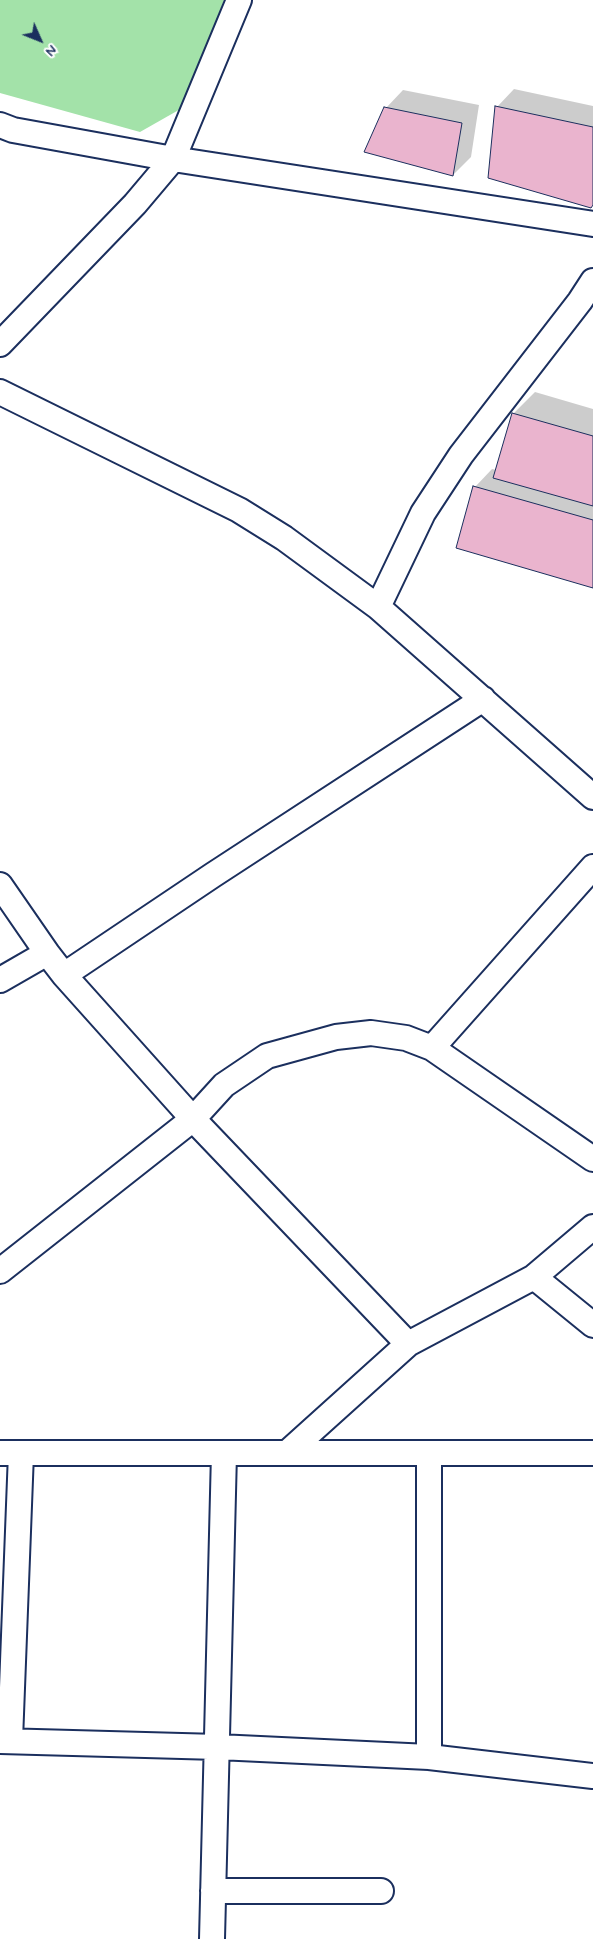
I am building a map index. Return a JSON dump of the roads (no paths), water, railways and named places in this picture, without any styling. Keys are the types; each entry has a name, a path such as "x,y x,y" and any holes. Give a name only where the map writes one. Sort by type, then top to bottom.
{"street":[{"path":"0,344 135,204 173,160 239,0"},
{"path":"0,125 13,130 173,160 593,224"},
{"path":"378,607 423,513 460,455 587,303 593,281"},
{"path":"0,392 239,510 284,538 378,607 593,797"},
{"path":"64,975 213,875 483,699"},
{"path":"432,1048 593,867"},
{"path":"0,885 64,975 193,1119 408,1344"},
{"path":"0,980 47,953"},
{"path":"0,1271 193,1119 224,1085 267,1056 336,1038 371,1033 406,1038 432,1048 593,1158"},
{"path":"287,1453 408,1344 534,1277 593,1227"},
{"path":"534,1277 593,1325"},
{"path":"593,1453 10,1453 5,1740 218,1747 429,1758 593,1776"},
{"path":"212,1939 224,1453"},
{"path":"429,1453 429,1758"},
{"path":"214,1891 381,1891"}]}
